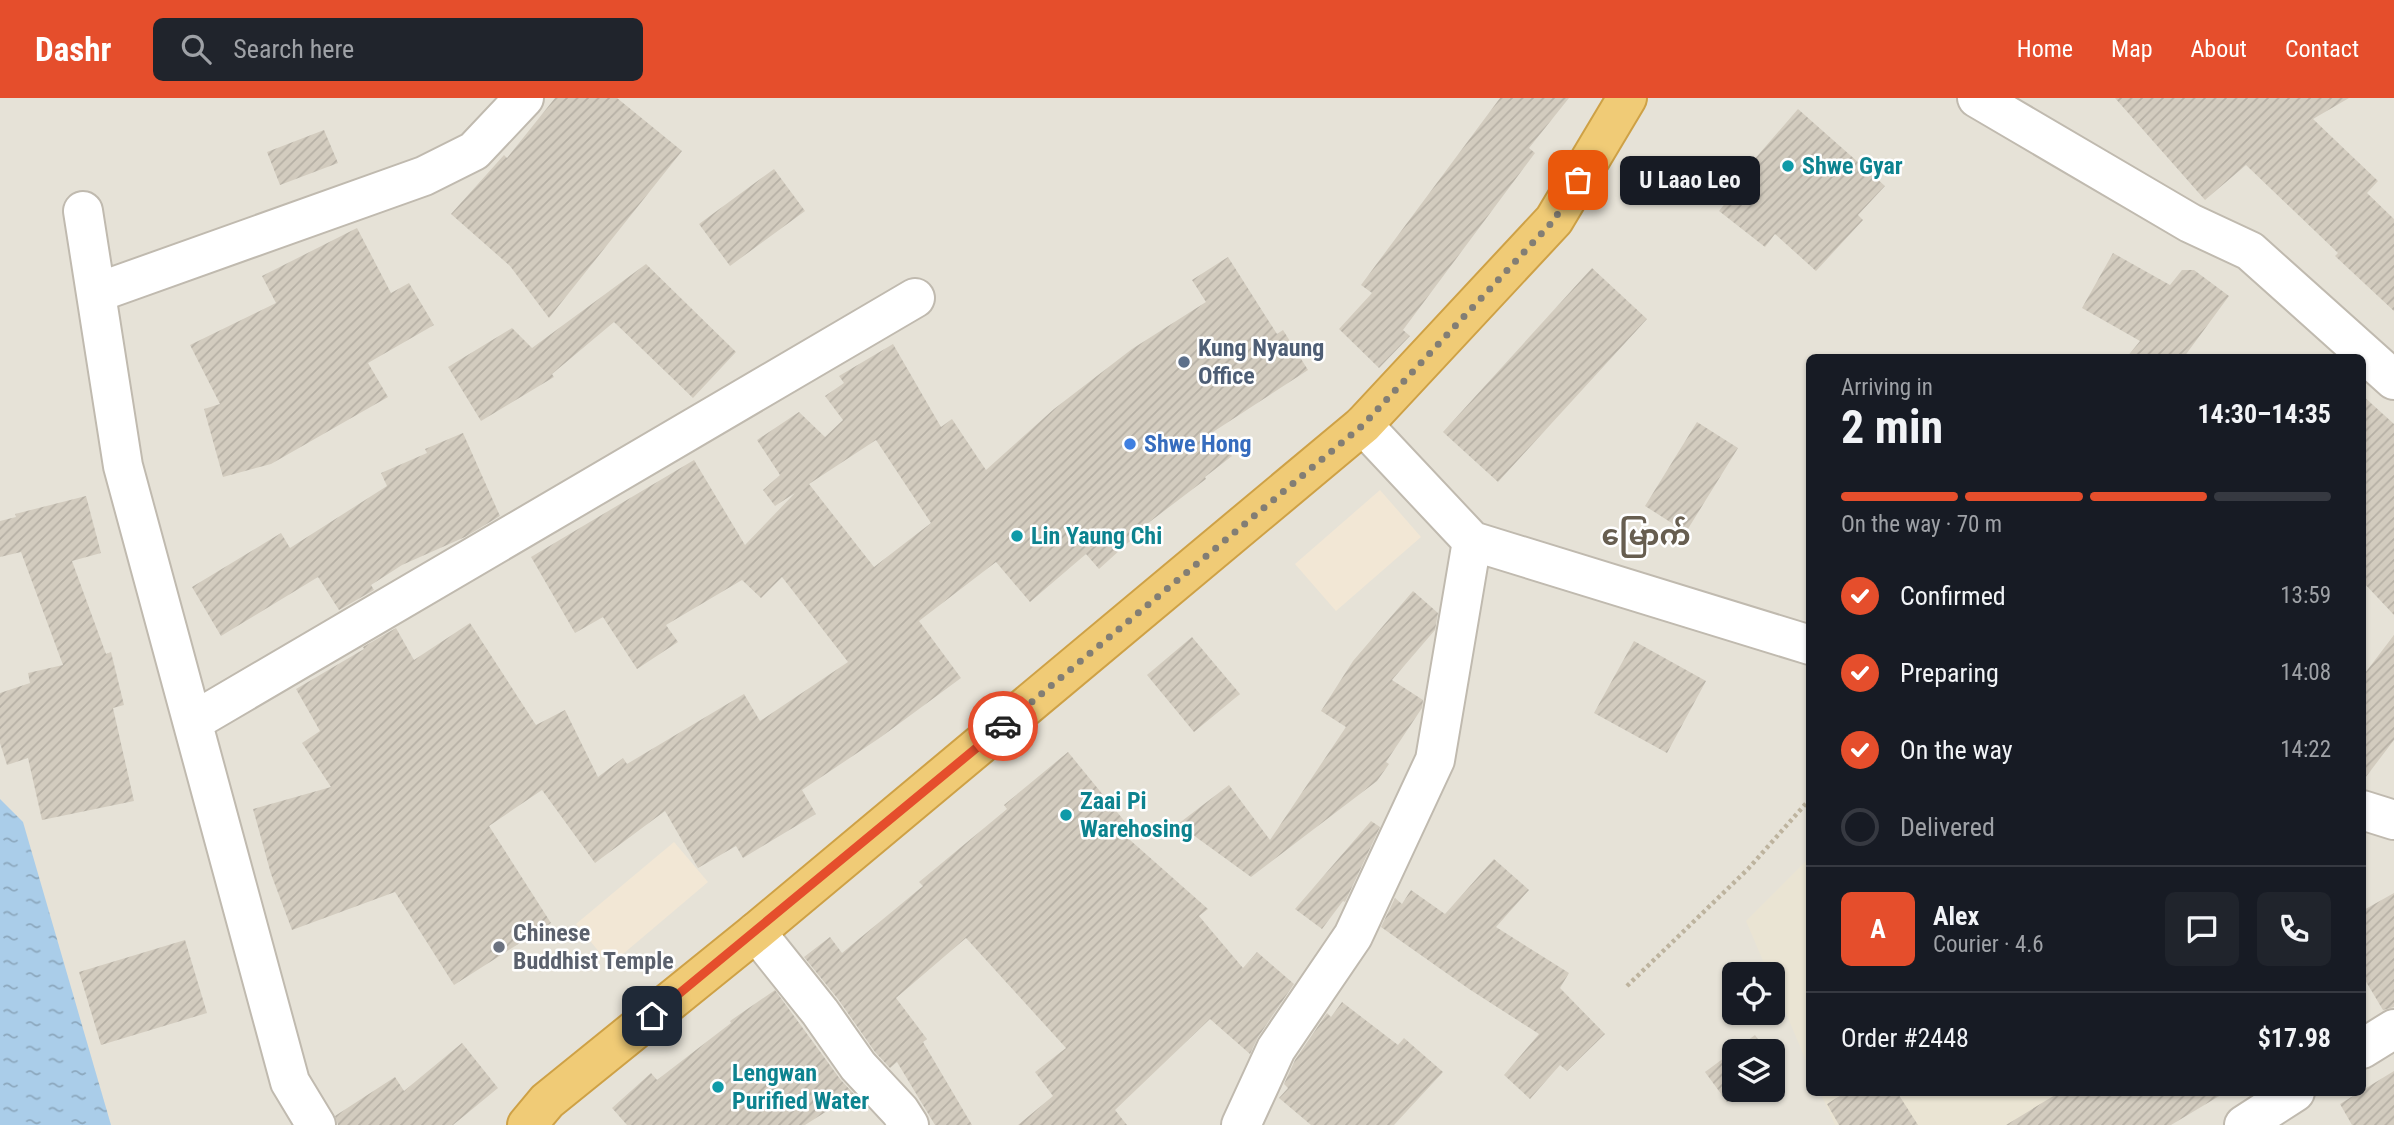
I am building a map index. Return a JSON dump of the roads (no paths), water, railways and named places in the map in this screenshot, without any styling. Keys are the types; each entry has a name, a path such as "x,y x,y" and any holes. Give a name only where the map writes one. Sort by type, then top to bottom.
{"highway":[{"path":"527,1125 547,1101 756,932 1363,425 1554,220 1627,98"}],"street":[{"path":"96,293 424,176 474,151 524,98"},
{"path":"1989,101 2190,223 2250,251 2365,354"},
{"path":"83,211 123,466 290,1082 316,1125"},
{"path":"194,721 915,298"},
{"path":"2366,355 2394,380"},
{"path":"1363,425 1472,541 1806,644"},
{"path":"1241,1125 1276,1049 1353,936 1435,760 1472,541"},
{"path":"2366,811 2394,820"},
{"path":"756,932 820,1012 858,1066 900,1111 909,1125"},
{"path":"2366,1046 2394,1029"},
{"path":"2244,1125 2289,1096"}],"water":[{"path":"0,799 23,822 111,1125 0,1125"}],"place":[{"name":"Shwe Gyar","path":"1788,166"},
{"name":"U Laao Leo","path":"1578,180"},
{"name":"Kung Nyaung Office","path":"1184,362"},
{"name":"Shwe Hong","path":"1130,444"},
{"name":"Lin Yaung Chi","path":"1017,536"},
{"name":"Zaai Pi Warehosing","path":"1066,815"},
{"name":"Chinese Buddhist Temple","path":"499,947"},
{"name":"Lengwan Purified Water","path":"718,1087"}],"district":[{"name":"မြောက်","path":"1646,535"}]}
